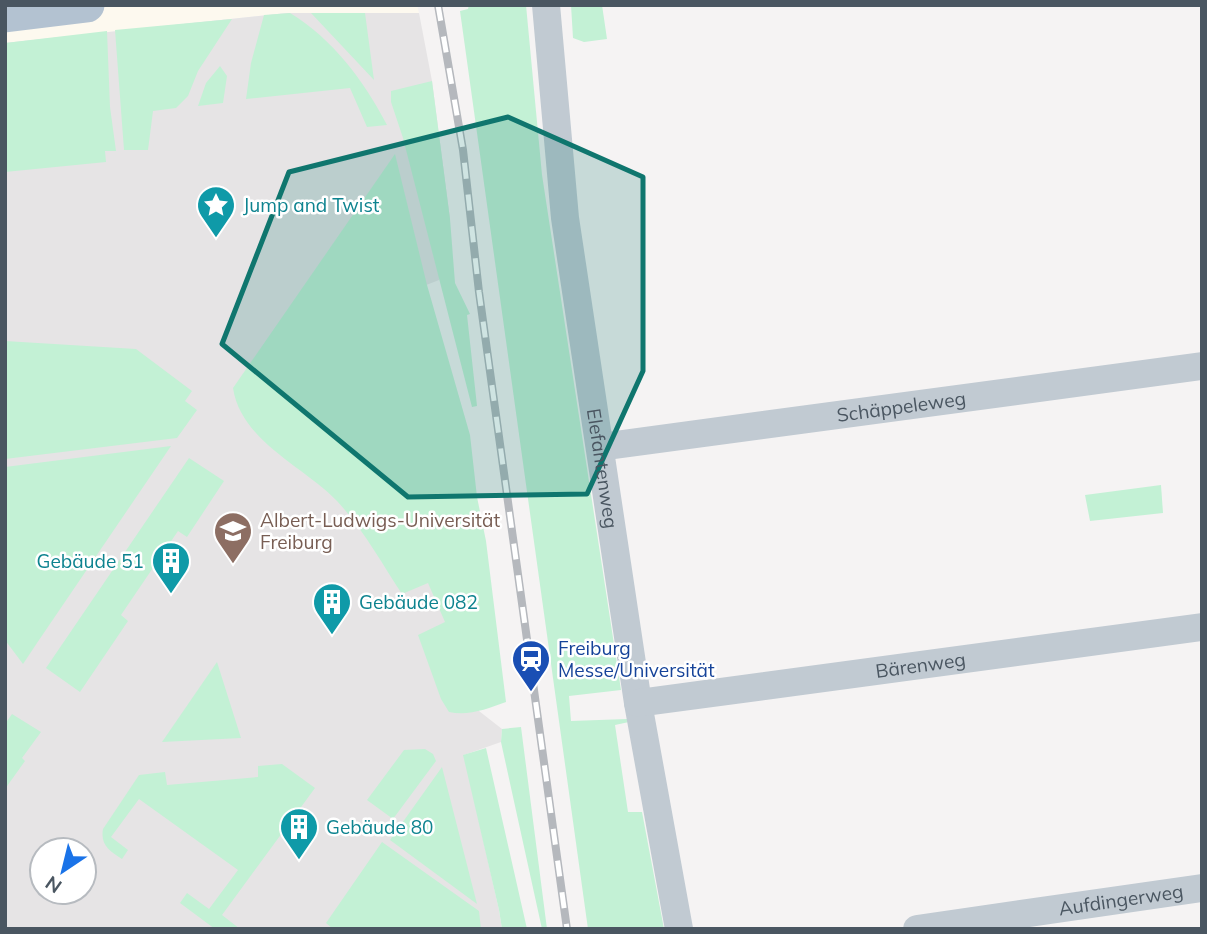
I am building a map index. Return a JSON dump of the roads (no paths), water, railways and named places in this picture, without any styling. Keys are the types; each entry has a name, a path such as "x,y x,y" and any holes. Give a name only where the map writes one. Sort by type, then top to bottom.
{"main road":[{"path":"5,15 88,5"}],"street":[{"name":"Elefantenweg","path":"546,5 565,218 638,704 680,929"},
{"name":"Schäppeleweg","path":"600,447 1202,366"},
{"name":"Bärenweg","path":"638,704 1202,627"},
{"name":"Aufdingerweg","path":"916,929 1202,888"}],"railway":[{"path":"438,5 463,150 479,292 567,929"}],"place":[{"name":"Jump and Twist","path":"216,239"},
{"name":"Albert-Ludwigs-Universität Freiburg","path":"233,565"},
{"name":"Gebäude 51","path":"171,595"},
{"name":"Gebäude 082","path":"332,636"},
{"name":"Freiburg Messe/Universität","path":"531,693"},
{"name":"Gebäude 80","path":"299,861"}]}
